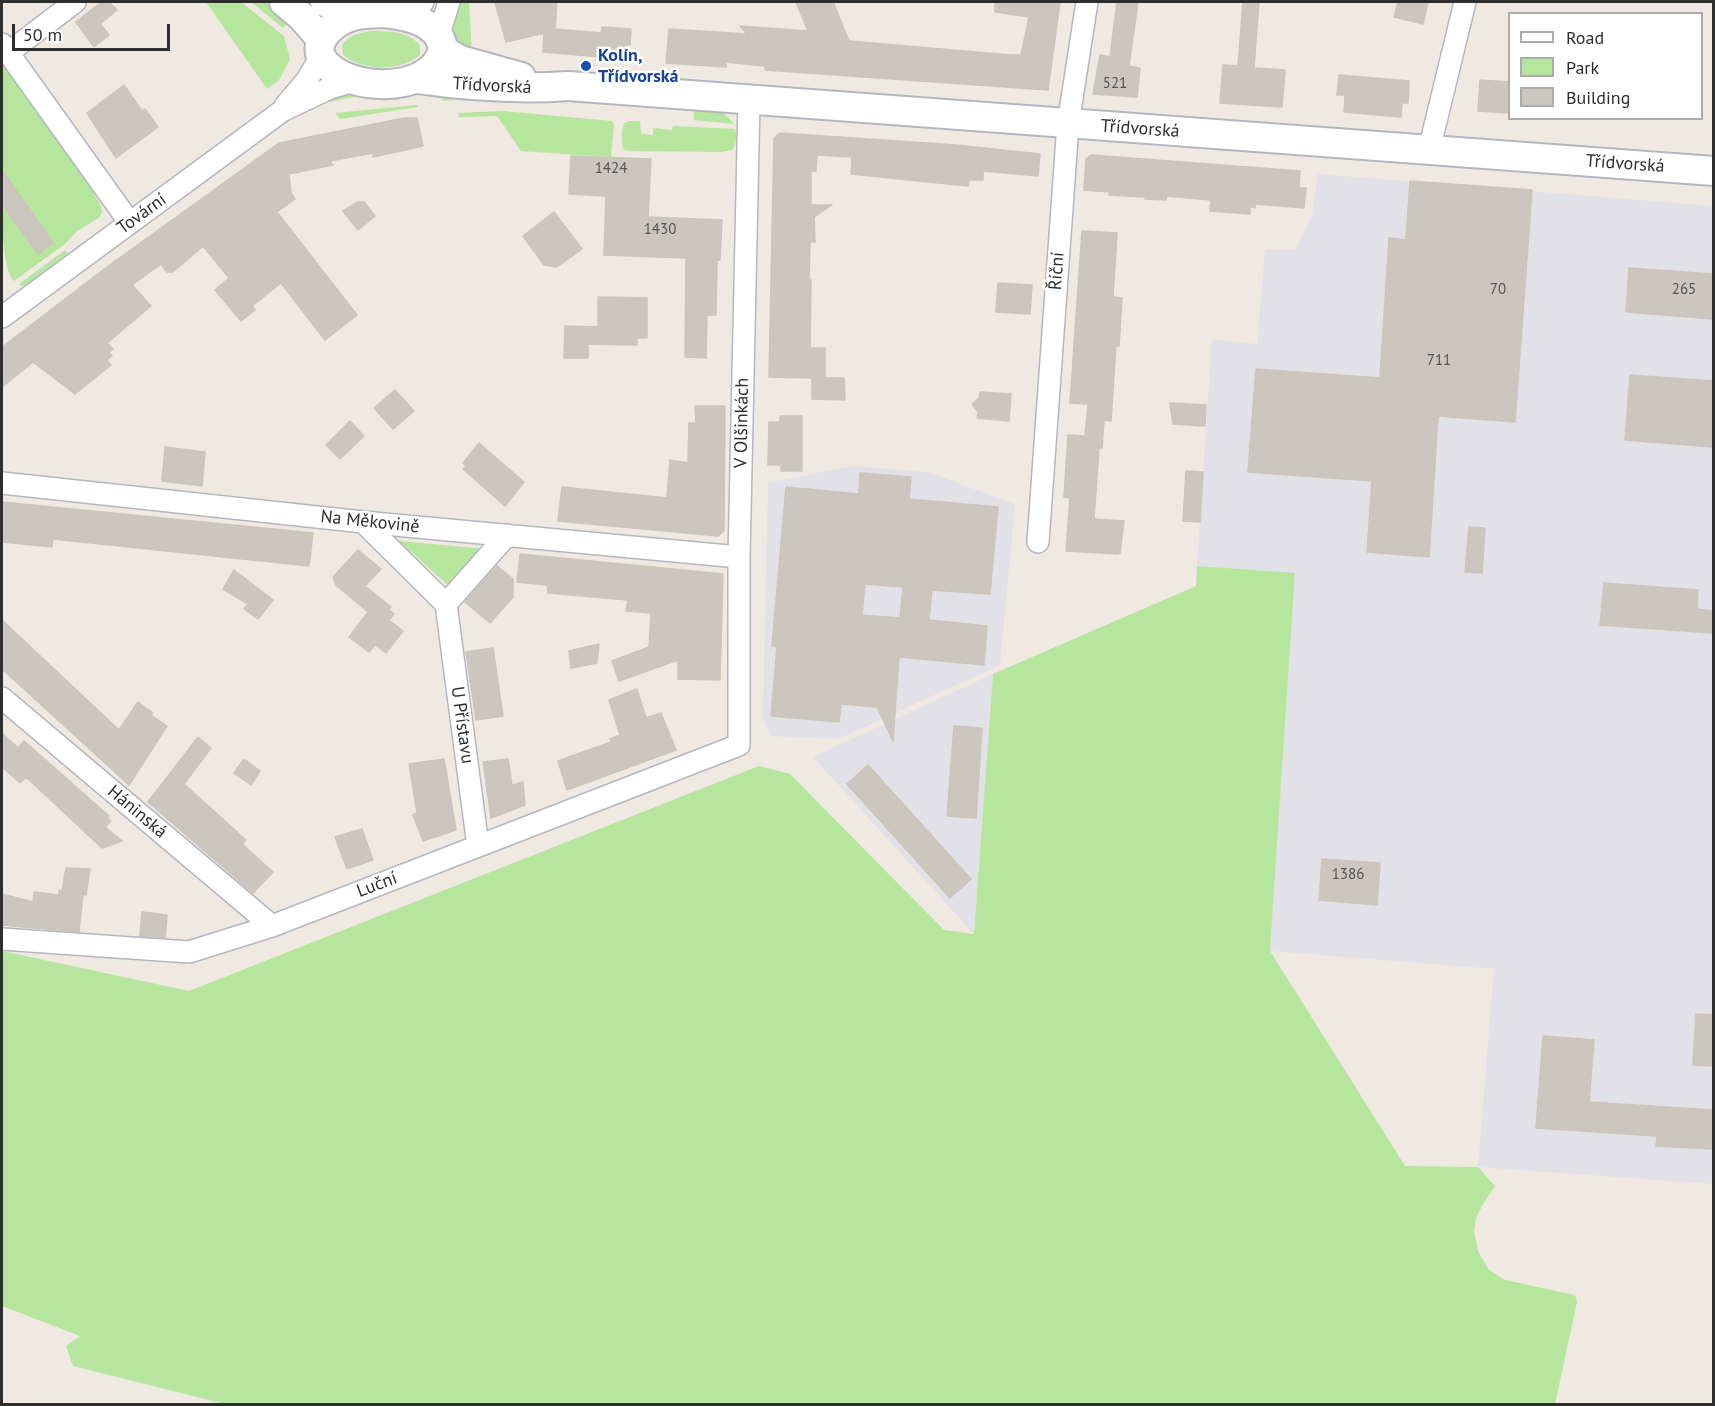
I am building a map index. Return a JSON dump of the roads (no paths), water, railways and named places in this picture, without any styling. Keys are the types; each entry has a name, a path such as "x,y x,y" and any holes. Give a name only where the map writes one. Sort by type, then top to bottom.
{"main road":[{"path":"284,2 302,17 321,48 326,64 336,72 355,81 390,84 416,79 434,66 441,42 410,8 361,14 343,20 329,30 321,48"},
{"path":"325,2 361,14"},
{"name":"Třídvorská","path":"441,42 460,60 507,74 568,86 1713,171"},
{"name":"Třídvorská","path":"416,79 472,87 531,89 568,86"}],"street":[{"path":"75,2 5,48 130,223"},
{"path":"441,42 449,2"},
{"name":"Říční","path":"1038,542 1068,124 1086,2"},
{"path":"1429,150 1465,2"},
{"name":"Tovární","path":"282,111 307,80 321,48"},
{"name":"Tovární","path":"2,317 282,111 330,88 355,81"},
{"name":"V Olšinkách","path":"739,745 739,557 749,101"},
{"name":"Na Měkovině","path":"2,483 363,522 739,557"},
{"path":"363,522 446,604 507,535"},
{"name":"U Přístavu","path":"446,604 478,846"},
{"name":"Háninská","path":"2,698 272,926"},
{"name":"Luční","path":"2,939 189,952 272,926 739,745"}],"place":[{"name":"Kolín, Třídvorská","path":"586,66"}]}
